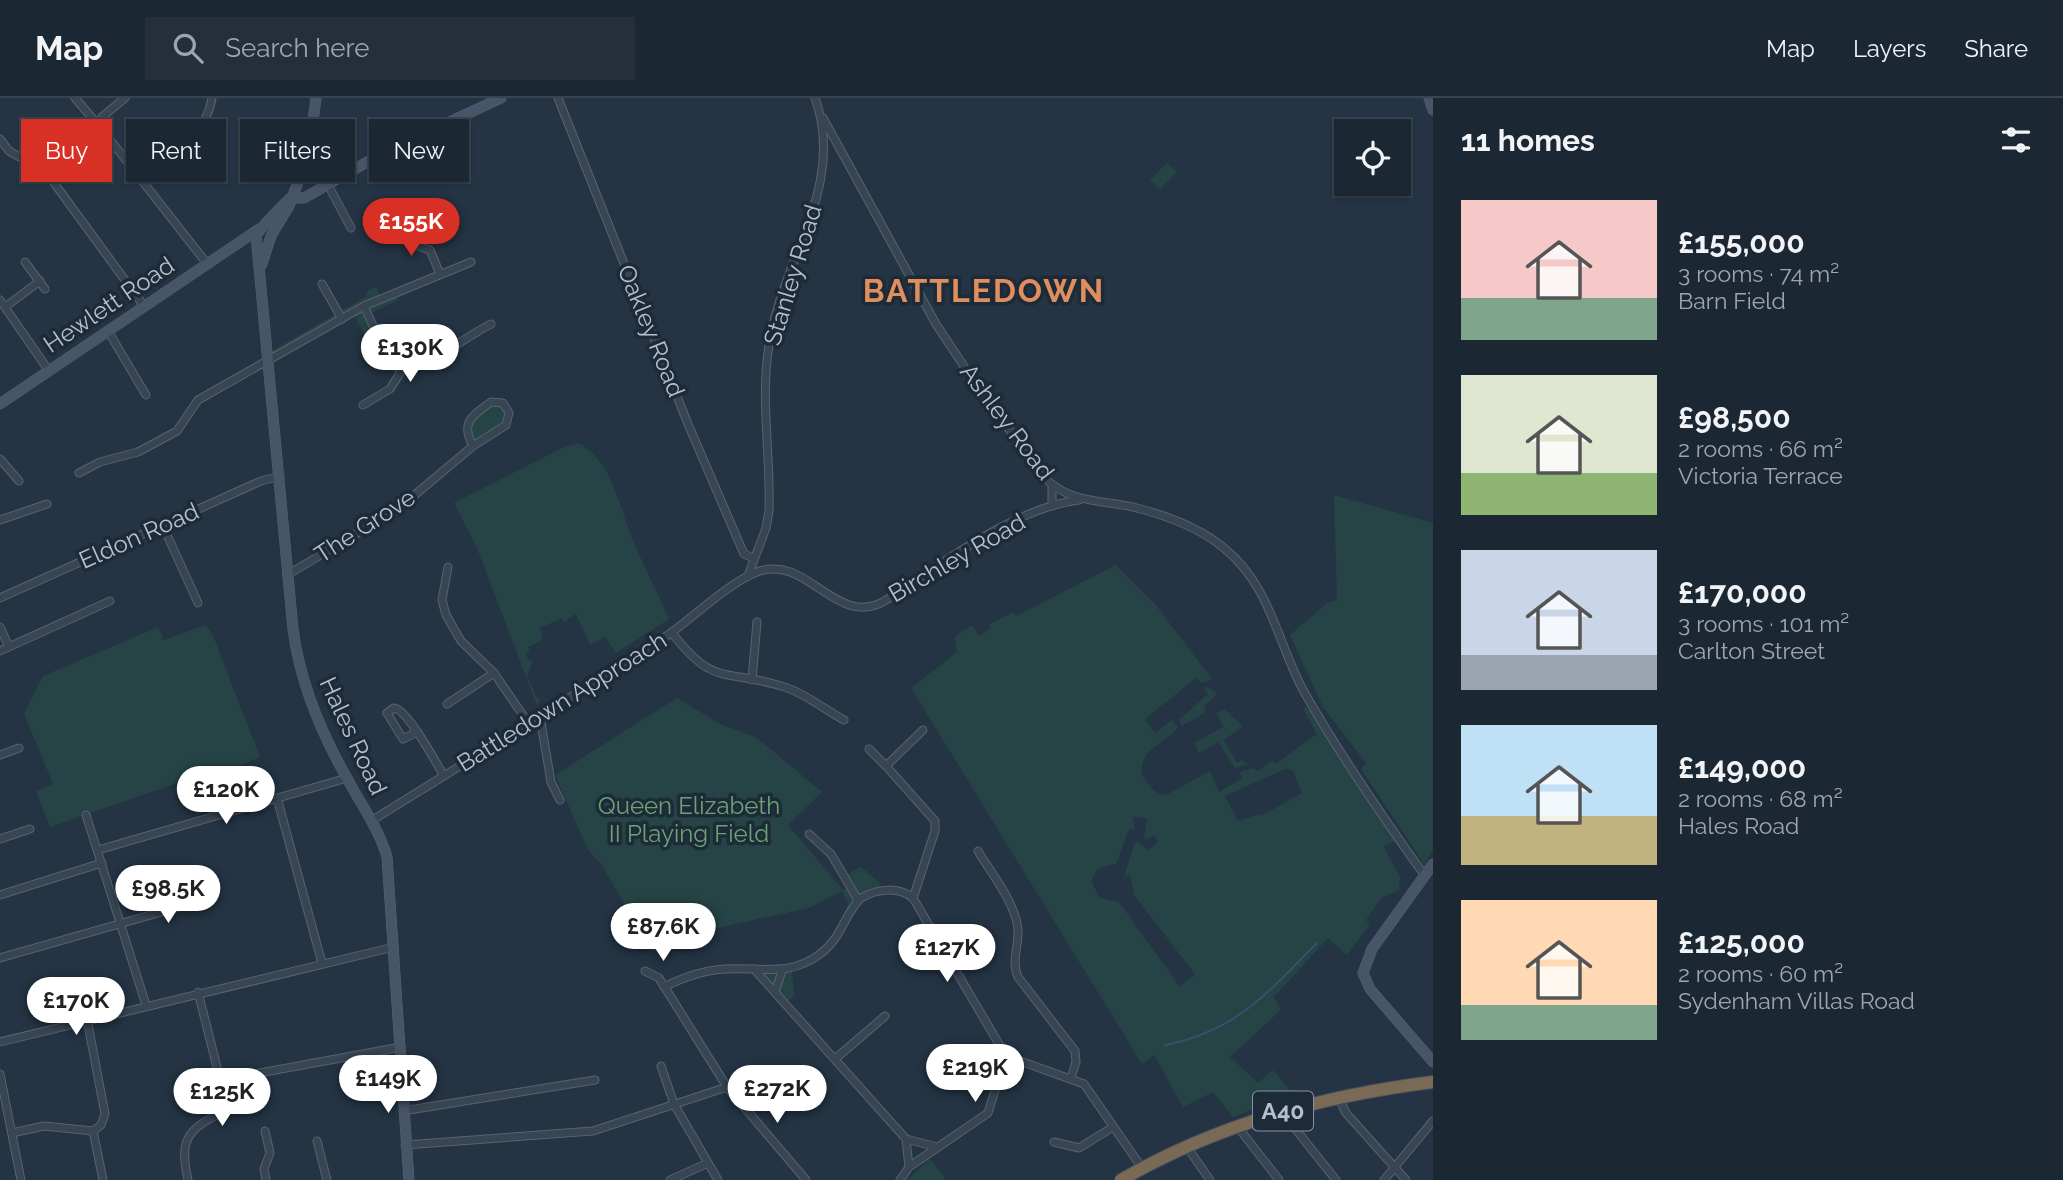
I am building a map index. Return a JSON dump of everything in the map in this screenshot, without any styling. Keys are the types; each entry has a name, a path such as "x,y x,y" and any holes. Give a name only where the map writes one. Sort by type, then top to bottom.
{"highway":[{"name":"A40","path":"1121,1180 1237,1125 1338,1096 1433,1082"}],"main road":[{"path":"264,239 291,198 309,153 316,98"},
{"path":"291,198 304,198 327,183 443,123 501,98"},
{"path":"1429,98 1433,110"},
{"name":"Hewlett Road","path":"0,404 243,242 272,219 283,202 291,198"},
{"path":"260,229 268,229 264,239"},
{"name":"Hewlett Road","path":"243,242 264,239"},
{"name":"Hales Road","path":"264,239 260,292 269,360 295,642 303,678 318,721 387,857 408,1180"},
{"path":"1433,864 1372,949 1363,973 1370,989 1433,1062"}],"street":[{"path":"75,98 93,119"},
{"path":"125,98 102,117 100,127 126,161"},
{"path":"205,119 212,98"},
{"name":"Oakley Road","path":"558,98 688,424 744,554 753,558"},
{"name":"Stanley Road","path":"748,576 763,536 769,510 766,375 770,338 818,197 824,143 823,118 815,98"},
{"name":"Ashley Road","path":"823,118 936,324 975,383 1052,486 1079,500 1131,507 1179,522 1215,541 1237,561 1267,601 1292,666 1312,705 1424,876"},
{"path":"0,139 9,151 46,172 144,306"},
{"path":"824,143 836,139"},
{"path":"142,182 208,265"},
{"path":"327,183 351,228"},
{"path":"410,229 418,246 430,250 440,274"},
{"path":"25,262 45,289"},
{"path":"79,473 100,462 138,452 177,430 198,400 364,306 471,262"},
{"path":"40,281 3,303 49,371"},
{"path":"322,285 342,319"},
{"path":"364,306 388,360 402,370"},
{"path":"363,405 390,389 402,370 421,365 491,324"},
{"path":"483,328 488,337"},
{"path":"108,331 146,395"},
{"name":"The Grove","path":"287,575 398,509 473,446 507,422 509,413 503,403 491,402 469,418 466,429 473,446"},
{"path":"0,460 19,481"},
{"name":"Eldon Road","path":"0,598 261,481 280,476"},
{"name":"Birchley Road","path":"1052,486 1052,506"},
{"name":"Birchley Road","path":"748,576 767,569 792,571 844,604 868,608 883,602 1006,527 1052,506 1079,500"},
{"path":"0,520 47,504"},
{"path":"163,526 198,603"},
{"path":"448,567 442,600 446,615 461,641 494,673 529,724"},
{"name":"Battledown Approach","path":"371,821 672,633 748,576"},
{"path":"0,651 110,601"},
{"path":"752,680 757,622"},
{"path":"0,627 9,647"},
{"path":"672,633 690,655 710,671 789,689 844,720"},
{"path":"447,704 494,673"},
{"path":"417,732 403,739 387,713 398,708 417,732 444,776"},
{"path":"540,717 551,782 560,800"},
{"path":"886,766 923,730"},
{"path":"0,755 19,748"},
{"path":"869,749 936,821 912,898"},
{"path":"98,850 347,778"},
{"path":"277,798 322,963"},
{"path":"86,815 146,1005"},
{"path":"0,839 30,829"},
{"path":"809,834 831,854 858,900"},
{"path":"978,851 1014,915 1018,929 1015,967 1018,977 1075,1051 1076,1062 1071,1078"},
{"path":"0,895 102,863"},
{"path":"664,987 706,972 782,971 808,962 828,947 843,929 858,900 869,894 893,890 912,898 1006,1056 1084,1084 1142,1168"},
{"path":"0,958 207,900"},
{"path":"0,1042 198,992 394,947"},
{"path":"754,970 906,1139 937,1147"},
{"path":"645,971 656,975 727,1087 806,1180"},
{"path":"775,992 782,971"},
{"path":"188,1180 183,1149 196,1129 226,1110 198,992"},
{"path":"835,1059 885,1016"},
{"path":"12,1133 44,1126 93,1131 101,1125 105,1114 88,1019"},
{"path":"220,1080 401,1048"},
{"path":"900,1180 909,1167 988,1113 1006,1056"},
{"path":"661,1066 674,1104 718,1180"},
{"path":"0,1074 21,1180"},
{"path":"403,1111 595,1080"},
{"path":"405,1145 593,1131 727,1087"},
{"path":"1338,1096 1346,1112 1406,1180"},
{"path":"1286,1110 1293,1126 1336,1180"},
{"path":"1384,1180 1433,1121"},
{"path":"1237,1125 1279,1180"},
{"path":"1055,1142 1079,1148 1113,1127"},
{"path":"93,1131 103,1180"},
{"path":"265,1131 270,1153 264,1169 266,1180"},
{"path":"906,1139 909,1167"},
{"path":"317,1141 327,1180"},
{"path":"1186,1147 1210,1180"},
{"path":"670,1180 708,1163"}],"green space":[{"path":"1167,163 1177,172 1160,189 1150,180"},
{"path":"376,287 381,298 394,293 398,300 369,314 376,333 366,338 353,313 269,361 268,353 367,296 366,292"},
{"path":"491,402 503,403 507,422 473,446 466,429"},
{"path":"579,443 590,451 607,472 635,546 669,619 616,653 605,637 590,645 576,614 564,622 562,618 540,628 542,640 528,647 530,652 526,654 529,661 533,660 527,676 537,698 541,698 537,706 477,548 454,503 562,448"},
{"path":"1334,495 1433,523 1433,851 1424,864 1361,769 1366,763 1323,707 1290,635 1327,603 1337,600"},
{"path":"1116,565 1155,604 1212,679 1201,683 1196,678 1145,719 1155,733 1172,720 1178,728 1145,757 1141,773 1151,787 1166,795 1210,771 1219,792 1242,778 1240,772 1253,768 1258,771 1272,761 1275,764 1317,734 1303,709 1306,707 1313,715 1316,713 1398,839 1384,847 1400,877 1399,890 1381,898 1366,920 1370,925 1347,955 1328,938 1274,997 1281,1010 1230,1057 1258,1083 1273,1070 1294,1095 1233,1117 1213,1092 1183,1107 1154,1055 1142,1064 911,688 957,652 955,637 972,625 979,636 991,629 989,625 1013,612 1016,616","holes":["1285,769 1293,771 1302,793 1261,816 1259,814 1238,821 1225,796","1133,817 1147,819 1144,839 1154,836 1158,842 1149,850 1137,842 1134,845 1124,877 1130,874 1134,895 1195,974 1180,987 1119,902 1100,898 1091,881 1098,868 1116,864 1129,829 1135,830"]},
{"path":"205,625 212,633 260,757 229,771 212,771 50,827 36,791 53,784 24,714 43,676 158,627 164,640"},
{"path":"1208,686 1217,694 1204,706 1206,712 1182,726 1179,720 1208,694 1204,688"},
{"name":"Queen Elizabeth II Playing Field","path":"677,698 722,725 756,737 822,792 788,825 843,890 850,886 844,876 861,867 879,882 882,891 864,896 846,924 841,920 848,904 842,891 809,908 708,930 652,952 601,864 588,850 555,775"},
{"path":"1224,709 1243,726 1224,740 1237,763 1242,760 1248,764 1235,768 1218,742 1199,753 1194,743 1223,727 1217,713"},
{"path":"792,968 794,996 786,1004 754,969"},
{"path":"930,1159 946,1180 907,1180"}],"waterway":[{"path":"1165,1045 1190,1039 1232,1020 1266,994 1317,943"}],"district":[{"name":"BATTLEDOWN","path":"984,291"}]}
